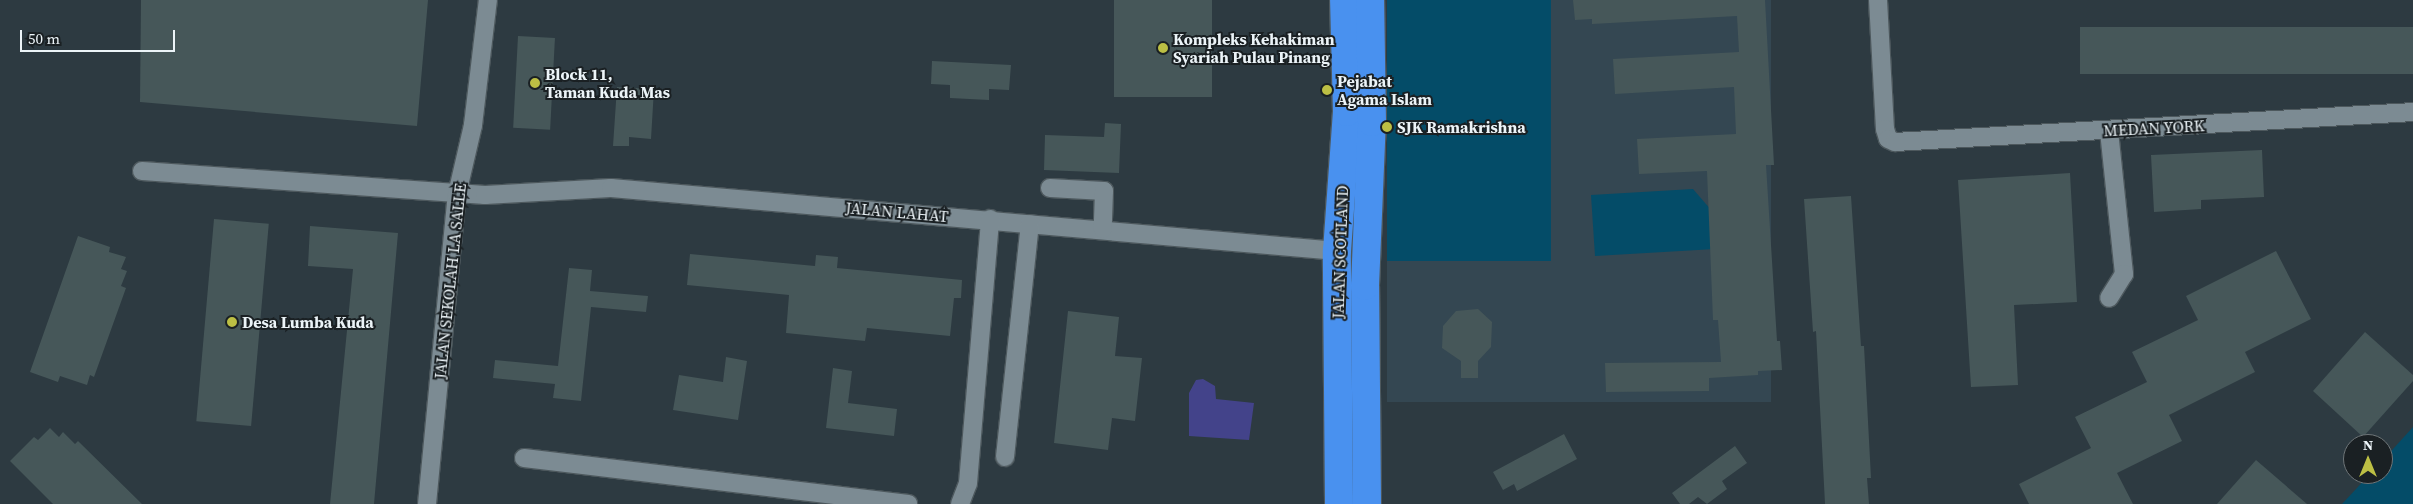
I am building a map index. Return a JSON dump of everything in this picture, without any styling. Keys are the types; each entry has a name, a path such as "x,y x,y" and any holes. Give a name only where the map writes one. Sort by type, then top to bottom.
{"highway":[{"name":"JALAN SCOTLAND","path":"1339,504 1337,250 1347,112 1344,0"},
{"name":"JALAN SCOTLAND","path":"1367,504 1365,286 1372,122 1370,0"}],"street":[{"name":"JALAN SEKOLAH LA SALLE","path":"427,504 457,194 473,125 488,0"},
{"name":"MEDAN YORK","path":"1878,0 1885,129 1888,139 1895,142 2413,112"},
{"path":"2109,131 2124,274 2109,298"},
{"name":"JALAN LAHAT","path":"142,170 457,194 610,188 1337,250"},
{"path":"1050,188 1104,191 1103,229"},
{"path":"960,504 968,483 990,219"},
{"path":"1005,457 1030,224"},
{"path":"524,458 908,504"}],"shaded area":[{"path":"1387,0 1771,0 1771,402 1387,402"},
{"path":"1387,0 1551,0 1551,261 1387,261"},
{"path":"1693,189 1712,211 1715,249 1595,256 1591,195"},
{"path":"1203,379 1215,386 1216,399 1254,403 1249,440 1189,436 1189,393 1196,380"},
{"path":"2413,427 2413,504 2342,504 2361,484 2393,484 2393,449"}],"building":[{"path":"141,0 428,0 417,126 140,102"},
{"name":"Kompleks Kehakiman Syariah Pulau Pinang","path":"1114,0 1212,0 1212,97 1114,97"},
{"path":"1573,0 1765,0 1774,165 1766,165 1777,341 1780,341 1782,370 1758,371 1758,375 1709,378 1709,391 1606,392 1605,363 1721,362 1718,320 1713,320 1707,171 1639,174 1637,139 1736,134 1734,87 1615,94 1613,59 1739,52 1737,16 1592,24 1592,19 1575,20"},
{"path":"2080,27 2413,27 2413,74 2080,74"},
{"name":"Block 11, Taman Kuda Mas","path":"518,36 555,38 550,130 513,128"},
{"path":"932,61 1011,65 1009,90 989,89 989,100 950,98 950,85 931,84"},
{"path":"617,87 654,89 651,139 629,137 629,146 613,146"},
{"path":"1105,123 1121,124 1119,173 1044,170 1045,135 1104,137"},
{"path":"2262,150 2264,197 2201,200 2201,209 2154,212 2151,155"},
{"path":"2070,173 2077,302 2014,305 2018,385 1971,387 1958,180"},
{"path":"1851,196 1861,346 1864,346 1871,478 1867,478 1869,504 1825,504 1816,331 1813,332 1804,199"},
{"name":"Desa Lumba Kuda","path":"214,219 269,224 251,426 196,421"},
{"path":"310,226 398,233 374,504 330,504 353,269 308,266"},
{"path":"78,236 110,247 109,252 126,257 121,269 127,271 121,286 126,288 94,377 90,375 87,385 60,376 58,382 30,372"},
{"path":"2276,251 2311,319 2245,352 2255,372 2169,415 2182,441 2117,473 2133,504 2029,504 2019,484 2091,448 2075,417 2147,382 2132,352 2198,320 2186,296"},
{"path":"690,254 815,266 816,255 838,257 837,268 962,280 961,298 954,298 950,336 867,328 865,341 786,333 789,295 687,285"},
{"path":"569,268 592,270 590,291 648,296 646,312 591,307 581,401 553,398 555,384 493,378 495,360 558,366"},
{"path":"1478,309 1492,322 1491,347 1478,361 1478,378 1461,378 1461,361 1442,348 1443,326 1456,311"},
{"path":"1068,311 1119,317 1115,356 1142,358 1135,421 1112,418 1108,450 1054,443"},
{"path":"2365,332 2413,375 2413,381 2366,434 2360,434 2313,391"},
{"path":"726,357 747,361 738,420 673,410 679,375 723,382"},
{"path":"833,368 852,371 848,403 897,409 894,436 826,428"},
{"path":"50,428 59,437 63,432 75,444 78,441 142,504 53,504 10,461 34,437 38,440"},
{"path":"1564,434 1577,459 1517,491 1514,484 1503,490 1493,472"},
{"path":"1735,446 1747,463 1722,481 1727,489 1707,504 1698,497 1689,504 1680,504 1672,493"},
{"path":"2256,460 2307,504 2217,504"}],"place":[{"name":"Kompleks Kehakiman Syariah Pulau Pinang","path":"1163,48"},
{"name":"Block 11, Taman Kuda Mas","path":"535,83"},
{"name":"Pejabat Agama Islam","path":"1327,90"},
{"name":"SJK Ramakrishna","path":"1387,127"},
{"name":"Desa Lumba Kuda","path":"232,322"}]}
